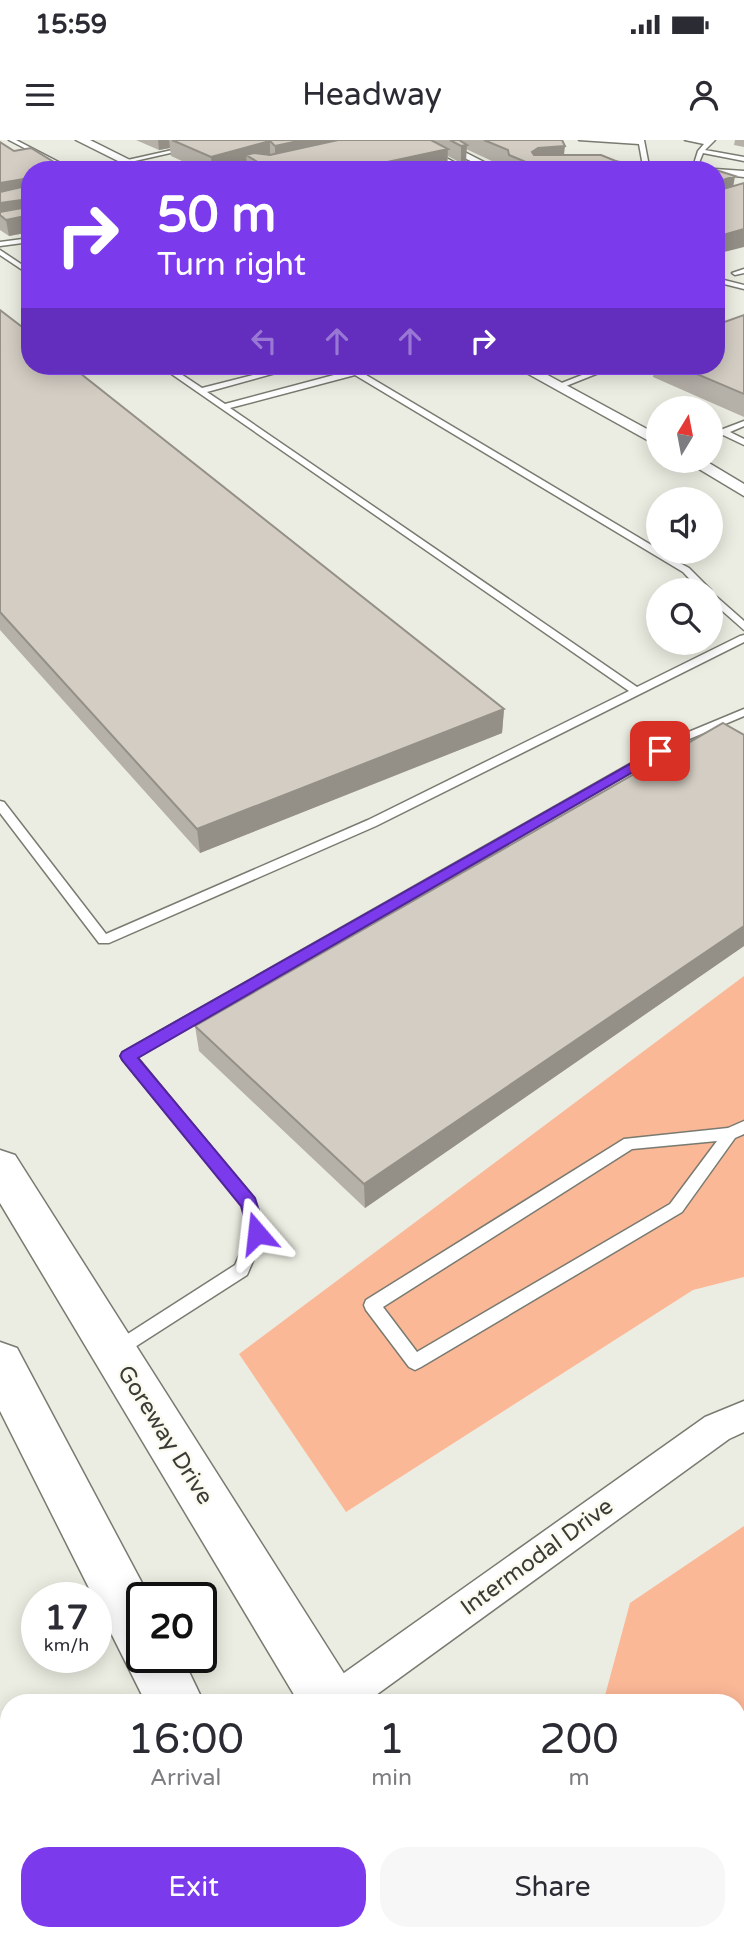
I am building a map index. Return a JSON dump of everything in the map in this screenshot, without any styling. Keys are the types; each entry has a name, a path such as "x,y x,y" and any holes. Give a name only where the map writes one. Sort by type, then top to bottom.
{"main road":[{"name":"Goreway Drive","path":"0,1167 325,1694"},
{"path":"0,1363 126,1606"},
{"path":"160,1673 171,1694"}],"street":[{"path":"81,140 126,161"},
{"path":"725,172 744,174"},
{"path":"538,375 646,434"},
{"path":"714,473 744,491"},
{"name":"Intermodal Drive","path":"344,1694 717,1428 744,1416"}],"lane":[{"path":"12,140 53,161"},
{"path":"122,159 200,140"},
{"path":"122,159 225,140"},
{"path":"408,140 448,161"},
{"path":"437,140 478,161"},
{"path":"582,140 641,141 645,161"},
{"path":"688,140 709,141"},
{"path":"700,161 701,151 709,141"},
{"path":"701,151 744,159"},
{"path":"0,244 21,241"},
{"path":"0,252 21,267"},
{"path":"735,273 744,271"},
{"path":"725,283 744,287"},
{"path":"177,375 634,690"},
{"path":"201,391 263,375"},
{"path":"225,407 345,375"},
{"path":"361,375 686,570 694,578"},
{"path":"558,386 588,375"},
{"path":"724,432 744,423"},
{"path":"724,432 744,442"},
{"path":"723,607 744,627"},
{"path":"0,805 104,940 372,823 634,690 744,638"},
{"path":"114,1352 241,1270 257,1233 249,1203 128,1056 683,738 744,712"},
{"path":"737,1130 677,1208 415,1362 372,1306 629,1143 737,1130"}],"shaded area":[{"path":"744,976 744,1277 693,1290 346,1512 239,1354"},
{"path":"744,1526 744,1694 605,1694 630,1603"}],"building":[{"path":"172,140 303,140 275,146 270,141 211,157"},
{"path":"338,140 431,140 448,149 392,161 256,161 246,155 270,155"},
{"path":"450,140 459,140 467,145 461,146"},
{"path":"484,140 562,140 565,146 538,148 532,152 534,155 601,155 616,161 523,161 509,155 508,150"},
{"path":"0,142 14,151 31,148 52,161 21,161 21,180 0,183"},
{"path":"725,173 735,176 725,179"},
{"path":"744,183 744,229 725,234 725,189"},
{"path":"21,187 21,200 0,203 0,192"},
{"path":"21,208 21,217 6,220 0,212"},
{"path":"0,310 21,326 21,375 82,375 504,709 197,829 0,612"},
{"path":"744,315 744,394 699,375 725,375 725,322"},
{"path":"723,723 744,735 744,926 364,1184 195,1026"}],"route":[{"path":"257,1233 249,1203 128,1056 660,751"}]}
